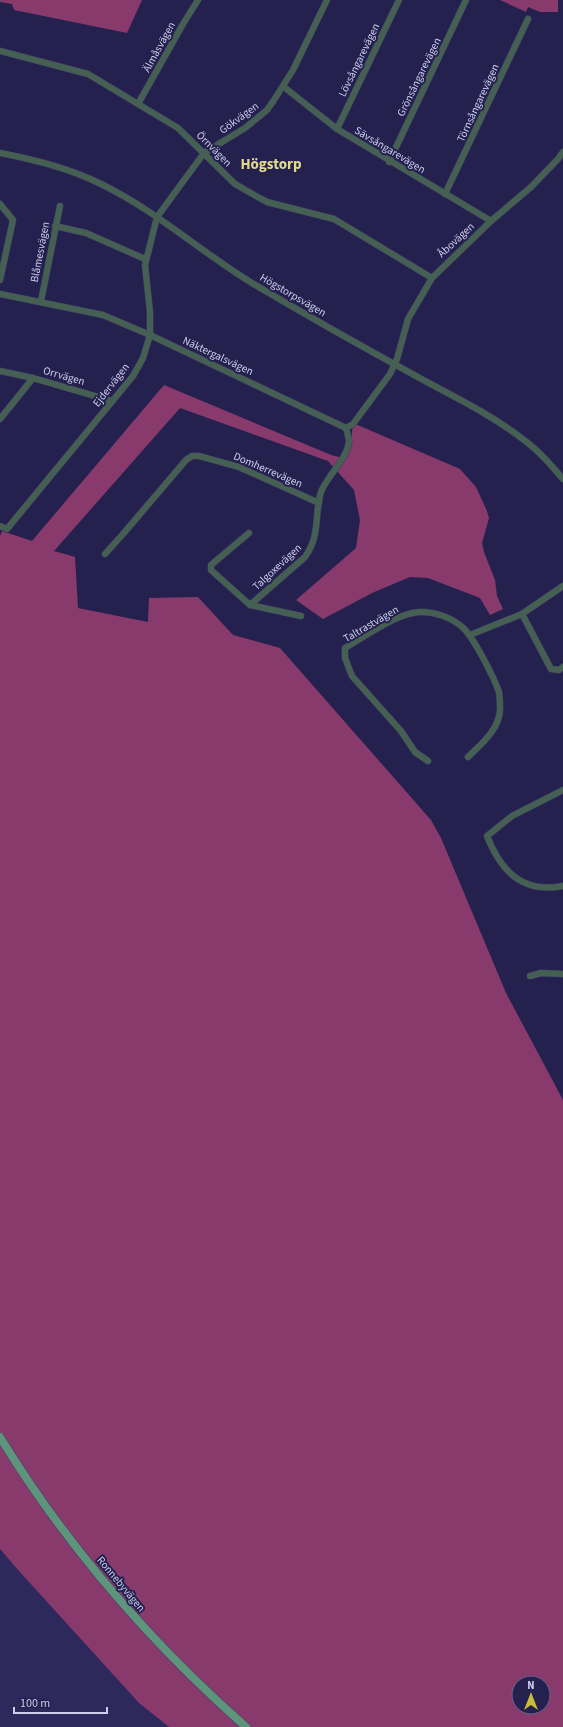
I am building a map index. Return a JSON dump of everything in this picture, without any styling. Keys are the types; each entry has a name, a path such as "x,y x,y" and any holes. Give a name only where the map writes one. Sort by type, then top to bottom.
{"main road":[{"name":"Ronnebyvägen","path":"0,1437 15,1462 59,1524 134,1617 175,1660 246,1727"}],"street":[{"name":"Älmåsvägen","path":"138,104 198,0"},
{"name":"Gökvägen","path":"157,217 204,153 240,131 266,110 284,87 327,0"},
{"name":"Lövsångarevägen","path":"337,129 399,0"},
{"name":"Grönsångarevägen","path":"389,162 466,0"},
{"name":"Törnsångarevägen","path":"445,194 528,19"},
{"name":"Örnvägen","path":"0,51 88,74 178,128 235,184 267,202 334,219 432,278"},
{"name":"Sävsångarevägen","path":"284,87 337,129 389,162 491,221"},
{"name":"Åbovägen","path":"395,365 408,319 432,278 491,221 531,187 563,152"},
{"name":"Högstorpsvägen","path":"0,154 60,167 121,194 157,217 241,276 512,431 525,440 547,460 563,480"},
{"path":"0,204 13,220 0,280"},
{"name":"Blåmesvägen","path":"41,301 60,206"},
{"name":"Ejdervägen","path":"0,526 7,529 133,376 143,358 150,335 150,312 145,265 157,217"},
{"path":"55,226 86,233 146,259"},
{"name":"Näktergalsvägen","path":"0,294 41,301 103,315 150,335 346,428"},
{"path":"346,428 353,424 395,365"},
{"name":"Orrvägen","path":"0,371 33,378 112,401"},
{"name":"Orrvägen","path":"0,419 33,378"},
{"name":"Talgoxevägen","path":"250,605 305,557 311,549 318,524 319,503 322,491 346,450 349,440 346,428"},
{"name":"Domherrevägen","path":"104,554 124,534 186,460 192,456 199,456 239,467 319,503"},
{"name":"Talgoxevägen","path":"249,533 211,565 211,570 250,605 301,616"},
{"path":"468,757 485,742 495,727 500,711 499,693 470,635 522,614 563,586"},
{"name":"Taltrastvägen","path":"428,761 415,752 401,731 352,676 345,658 345,648 401,616 418,612 437,613 462,626 470,635"},
{"path":"522,614 551,669 559,670 563,668"},
{"path":"563,790 512,816 487,836 494,854 506,870 517,879 531,886 546,888 563,886"},
{"path":"530,976 541,973 563,974"}],"shaded area":[{"path":"0,0 142,0 127,33 14,10 12,4 0,2"},
{"path":"500,0 558,0 558,12 540,12 528,7 526,12"},
{"path":"164,385 331,455 343,458 351,441 353,423 460,469 476,487 489,518 482,543 495,580 497,596 503,609 490,615 480,598 428,578 410,577 372,593 323,619 296,600 356,548 360,520 354,490 328,461 180,408 54,551 75,557 78,608 148,622 149,598 198,597 233,635 280,648 431,820 441,838 506,993 563,1100 563,1727 169,1727 139,1703 0,1549 0,536 2,531 32,541"},
{"path":"0,1549 139,1703 169,1727 0,1727"}],"district":[{"name":"Högstorp","path":"271,164"}]}
